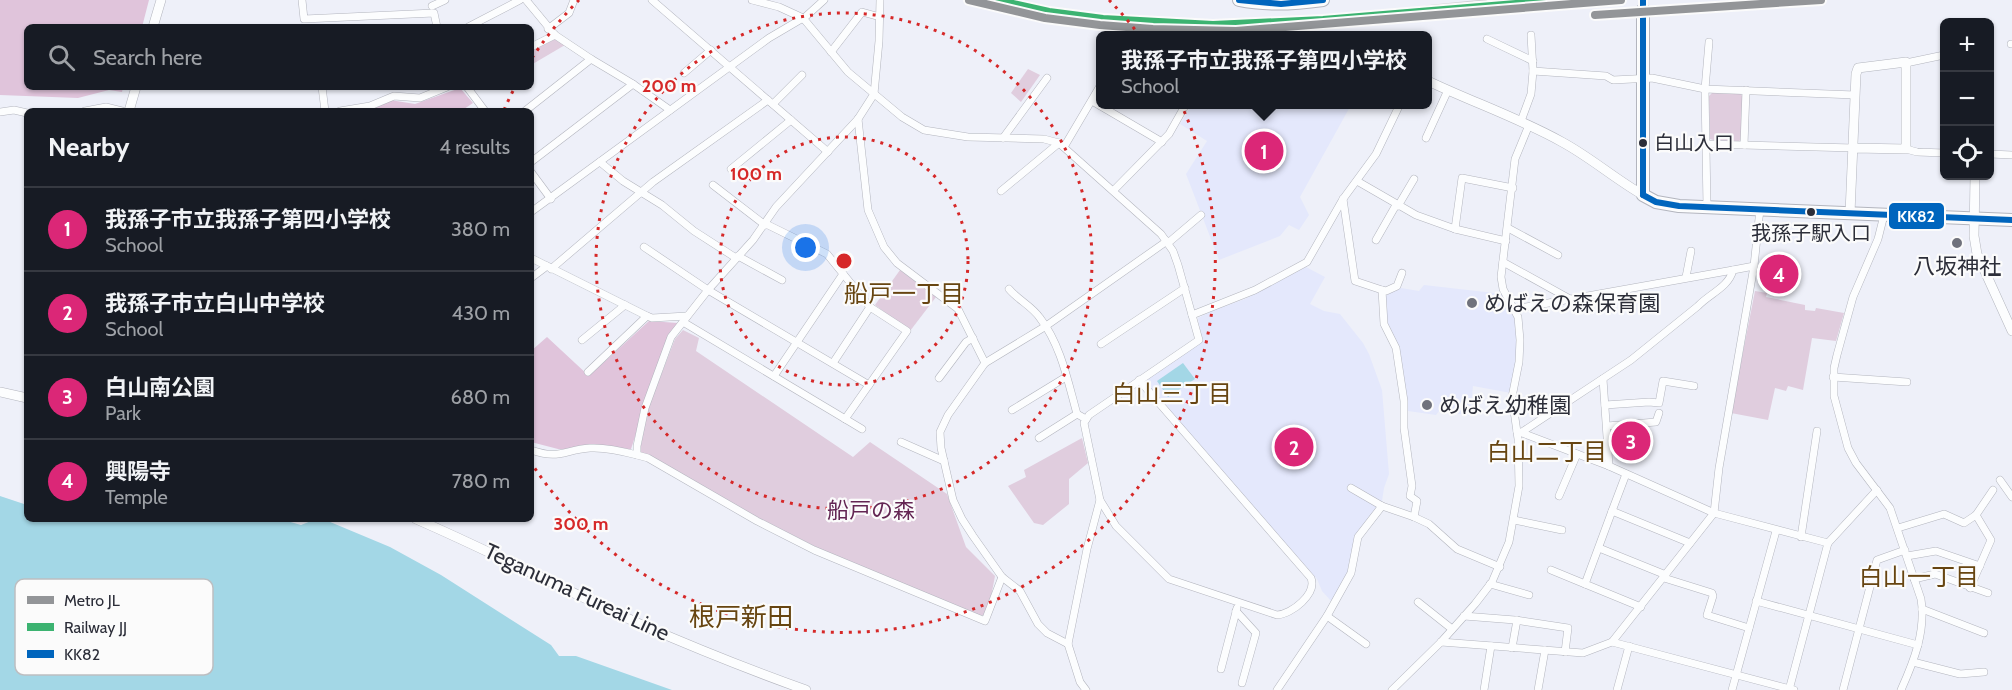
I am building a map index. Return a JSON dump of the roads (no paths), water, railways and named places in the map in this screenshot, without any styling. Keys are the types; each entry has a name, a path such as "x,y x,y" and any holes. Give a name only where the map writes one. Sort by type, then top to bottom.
{"highway":[{"path":"1244,1 1279,4 1317,0"},
{"path":"1643,17 1643,195 1667,205 2012,220"}],"street":[{"path":"154,24 161,0"},
{"path":"302,0 304,19 432,6 445,0"},
{"path":"474,24 520,0"},
{"path":"526,0 548,29 670,110"},
{"path":"548,29 569,14 574,0"},
{"path":"652,0 828,152"},
{"path":"752,0 778,7 803,18 848,72 902,117 924,130 968,137 1044,139 1061,145 1114,190 1168,242 1178,265 1199,340 1139,380 1086,419 1084,427 1100,500 1116,526 1169,579 1277,615 1292,610 1311,592 1313,581 1139,380"},
{"path":"534,210 769,38 803,18 824,0"},
{"path":"637,455 645,408 671,337 708,290 766,225 776,207 858,119 874,94 880,0"},
{"path":"432,6 436,24"},
{"path":"831,52 862,12 880,17"},
{"path":"534,45 555,34"},
{"path":"1392,690 1441,642 1491,584 1509,542 1514,520 1519,486 1520,431 1512,397 1519,362 1520,340 1515,309 1502,284 1515,159 1531,94 1533,61 1531,35"},
{"path":"1487,39 1533,61"},
{"path":"1707,207 1705,89 1709,42"},
{"path":"684,73 711,50"},
{"path":"1850,213 1858,68 1906,63 1940,56"},
{"path":"529,108 591,59"},
{"path":"1906,63 1906,149"},
{"path":"1533,71 1606,76 1613,80 1653,78 1705,89 1856,95"},
{"path":"534,276 549,268 676,164 770,102 802,75"},
{"path":"1003,138 1047,78"},
{"path":"1432,83 1525,123 1563,143 1643,195"},
{"path":"534,160 633,84"},
{"path":"130,108 135,90"},
{"path":"322,90 325,108"},
{"path":"358,108 370,106 394,96 420,98 440,90"},
{"path":"469,90 483,108"},
{"path":"1426,138 1448,90"},
{"path":"1744,145 1746,90"},
{"path":"1001,191 1061,145 1096,94"},
{"path":"1092,101 1096,103"},
{"path":"1106,109 1162,142"},
{"path":"1114,190 1169,134 1184,109"},
{"path":"1192,315 1255,290 1307,262 1343,199 1376,154 1398,109"},
{"path":"0,112 14,110 24,112"},
{"path":"858,119 868,210 884,248 897,263 958,309 984,363"},
{"path":"731,169 791,120"},
{"path":"1706,144 1906,149 1940,153"},
{"path":"1994,154 2012,155"},
{"path":"600,162 623,181 737,257 782,280"},
{"path":"534,175 551,199"},
{"path":"1455,229 1462,178 1513,188"},
{"path":"1376,240 1414,179"},
{"path":"1975,180 1977,254 2012,331"},
{"path":"1356,181 1416,215 1455,229 1506,241"},
{"path":"713,185 766,225 826,254 870,307 907,331 845,419"},
{"path":"1343,199 1355,281 1386,291 1397,286 1402,273"},
{"path":"1441,642 1583,653 1612,642 1714,513 1719,468 1754,266 1760,209"},
{"path":"1068,644 1042,629 1020,591 1002,577 962,519 953,500 940,442 940,432 948,415 984,363 1046,326 1168,242 1201,214"},
{"path":"1884,214 1878,238 1853,297 1833,377 1836,404 1848,448 1856,464 1890,508 1922,609 1918,645 1900,690"},
{"path":"1508,228 1558,255"},
{"path":"644,247 708,290 869,385"},
{"path":"1686,277 1691,251"},
{"path":"534,260 652,318 685,319 862,429"},
{"path":"1503,262 1570,299"},
{"path":"1515,309 1754,266"},
{"path":"1520,431 1631,360 1707,297 1721,289 1731,277 1732,270"},
{"path":"774,376 843,274"},
{"path":"1101,344 1185,288"},
{"path":"1009,289 1035,312 1046,326 1057,346 1077,414 1086,419"},
{"path":"1382,290 1384,324 1396,348 1402,383 1404,429 1411,479 1410,496 1417,501 1414,517"},
{"path":"582,340 625,305"},
{"path":"833,363 870,307"},
{"path":"588,372 647,316"},
{"path":"939,378 966,342 973,338"},
{"path":"1012,410 1066,377"},
{"path":"1833,377 1907,382"},
{"path":"1603,379 1609,466"},
{"path":"1605,405 1659,403 1663,381 1694,386"},
{"path":"0,392 24,397"},
{"path":"1606,426 1656,422 1659,413"},
{"path":"1039,438 1077,414"},
{"path":"1520,431 1609,466 1714,513 1828,543"},
{"path":"1801,537 1817,431"},
{"path":"901,442 944,461"},
{"path":"534,451 560,455 591,448 614,449 648,458 757,521 814,550 985,621 1002,577"},
{"path":"1559,496 1577,454"},
{"path":"1586,584 1626,474"},
{"path":"2000,480 2012,497"},
{"path":"1351,488 1382,506 1429,525 1457,549 1500,567"},
{"path":"1612,642 1791,690 1808,615 1828,543 1877,490"},
{"path":"1898,528 1944,514 1964,523 1976,515 1993,490"},
{"path":"1086,690 1080,682 1068,644 1087,549 1100,500"},
{"path":"1277,690 1328,616 1352,573 1358,537 1382,506"},
{"path":"1612,511 1690,543"},
{"path":"1970,588 1991,540 1976,515"},
{"path":"1514,520 1562,530"},
{"name":"Teganuma Fureai Line","path":"423,522 487,549 640,624 806,690"},
{"path":"1732,690 1776,531"},
{"path":"1599,548 1712,593 1707,615 1749,628"},
{"path":"1843,690 1877,560 1906,553 1936,551 1980,566"},
{"path":"1551,570 1641,607"},
{"path":"1914,579 1935,574 1988,593"},
{"path":"1491,584 1529,595"},
{"path":"1756,601 1918,645"},
{"path":"1221,669 1239,602"},
{"path":"1418,602 1452,629"},
{"path":"1922,609 1984,633"},
{"path":"1236,611 1256,633 1242,683"},
{"path":"1328,616 1366,644"},
{"path":"1464,616 1517,620 1568,628 1565,652"},
{"path":"1512,648 1517,620"},
{"path":"1484,690 1491,646"},
{"path":"1617,690 1629,646"},
{"path":"1538,690 1545,650"},
{"path":"1913,662 1960,674 1984,672"}],"water":[{"path":"1183,363 1195,379 1168,397 1157,381"},
{"path":"0,496 24,504 24,522 290,522 301,525 308,522 330,522 390,547 441,575 551,645 559,656 576,656 672,690 0,690"}],"tunnel":[{"path":"1643,0 1643,17"}],"railway":[{"path":"1376,17 1432,7 1499,0"}],"metro line":[{"name":"JL","path":"969,0 1045,18 1100,25 1236,31 1621,0"},
{"name":"JL","path":"1595,15 1821,0"}],"rail line":[{"name":"JJ","path":"995,0 1049,12 1103,19 1213,25 1323,20 1564,0"}],"place":[{"name":"白山入口","path":"1643,143"},
{"name":"我孫子市立我孫子第四小学校","path":"1264,151"},
{"name":"我孫子駅入口","path":"1811,212"},
{"name":"八坂神社","path":"1957,243"},
{"name":"興陽寺","path":"1779,274"},
{"name":"めばえの森保育園","path":"1472,303"},
{"name":"めばえ幼稚園","path":"1427,405"},
{"name":"白山南公園","path":"1631,441"},
{"name":"我孫子市立白山中学校","path":"1294,447"}],"district":[{"name":"船戸一丁目","path":"904,293"},
{"name":"白山三丁目","path":"1172,393"},
{"name":"白山二丁目","path":"1547,451"},
{"name":"白山一丁目","path":"1919,576"},
{"name":"根戸新田","path":"741,617"}],"park label":[{"name":"船戸の森","path":"871,510"}]}
